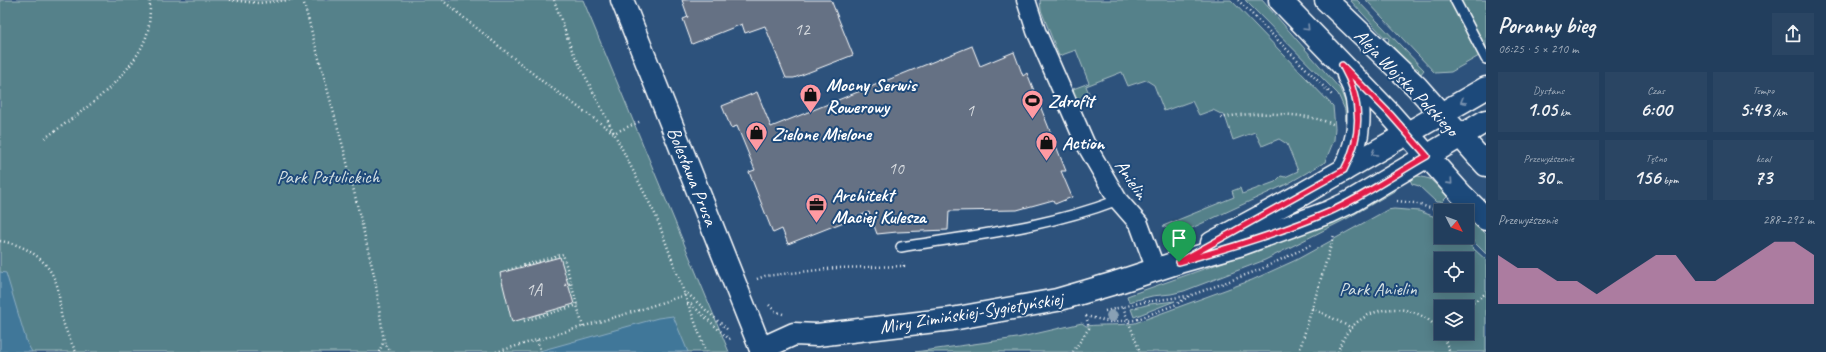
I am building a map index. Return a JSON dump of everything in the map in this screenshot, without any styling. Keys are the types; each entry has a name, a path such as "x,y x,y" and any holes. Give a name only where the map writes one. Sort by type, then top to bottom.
{"street":[{"name":"Bolesława Prusa","path":"622,0 762,351"},
{"name":"Anielin","path":"1026,0 1036,31 1085,143 1118,200 1138,224 1156,270"},
{"name":"Aleja Wojska Polskiego","path":"1280,0 1486,219"},
{"name":"Aleja Wojska Polskiego","path":"1326,0 1417,87 1439,114 1486,165"},
{"path":"1342,65 1354,91 1358,118 1355,146 1344,170"},
{"name":"Miry Zimińskiej-Sygietyńskiej","path":"1179,262 1344,170 1486,88"},
{"name":"Miry Zimińskiej-Sygietyńskiej","path":"762,351 794,334 814,344 1057,300 1239,245 1329,212 1350,202 1486,121"}],"lane":[{"path":"1455,0 1486,60"},
{"path":"901,246 1047,223 1086,212 1118,200"}],"path":[{"path":"45,138 80,114 105,92 129,66 144,42 149,21 150,0"},
{"path":"229,0 258,3 290,0"},
{"path":"303,0 345,154 375,279 384,342 390,352"},
{"path":"442,0 542,81 614,133"},
{"path":"554,0 571,48 656,216 706,352"},
{"path":"1238,0 1335,99"},
{"path":"1221,118 1246,115 1289,114 1334,124 1340,128"},
{"path":"614,133 641,121"},
{"path":"1393,201 1414,203 1434,209"},
{"path":"1299,352 1335,232 1328,236"},
{"path":"0,241 12,242 30,251 44,264 54,278 65,328 76,352"},
{"path":"1098,312 1123,308 1144,302 1189,296 1259,270 1315,242"},
{"path":"757,279 765,276 836,268 904,266 901,246"},
{"path":"508,270 563,254 583,327"},
{"path":"754,272 759,284"},
{"path":"565,285 571,283"},
{"path":"496,352 583,327 688,294 728,330"},
{"path":"1474,302 1486,294"},
{"path":"1086,316 1110,322 1128,321 1177,304 1189,296"},
{"path":"767,302 775,311 785,314"},
{"path":"1122,303 1140,352"},
{"path":"688,304 691,304 729,339"},
{"path":"524,321 578,305"},
{"path":"1312,308 1352,328"},
{"path":"1338,352 1340,345 1358,321 1373,312 1392,308 1410,311 1427,319 1434,325"},
{"path":"1086,316 1092,312"},
{"path":"1073,352 1089,328 1086,316"},
{"path":"537,340 541,352"},
{"path":"1444,340 1450,352"},
{"path":"379,352 384,342"}],"green space":[{"name":"Park Potulickich","path":"0,0 583,0 729,352 0,352"},
{"path":"1040,0 1231,0 1333,106 1335,128 1334,140 1325,162 1289,183 1179,234 1163,226 1234,197 1232,191 1240,188 1242,194 1275,182 1281,176 1285,177 1298,171 1287,144 1279,139 1262,146 1255,132 1233,140 1225,116 1213,110 1199,115 1192,101 1164,111 1154,85 1146,80 1128,86 1122,72 1086,86 1092,101 1084,103 1078,101 1073,89 1089,83 1076,50 1059,56 1041,10"},
{"path":"1245,0 1262,0 1340,89 1348,109 1349,125 1346,124 1345,110 1338,94"},
{"path":"1350,0 1357,0 1424,70 1420,75 1417,72 1419,70 1414,68 1388,42 1389,39 1387,37 1385,38"},
{"path":"1366,0 1486,0 1486,52 1451,72 1435,73"},
{"path":"1418,176 1430,179 1448,196 1442,202 1436,202 1419,186 1412,184 1409,177"},
{"path":"1397,185 1396,190 1348,218 1265,260 1184,291 1152,296 1129,302 1127,296 1252,252"},
{"name":"Park Anielin","path":"1394,209 1419,211 1434,216 1434,244 1469,244 1486,260 1486,352 915,352 1017,338 1082,323 1086,326 1135,323 1252,280 1296,260 1387,210"},
{"path":"1474,222 1486,234 1486,254 1474,242"},
{"path":"1175,301 1134,317 1131,309 1150,304"}],"water":[{"path":"0,272 6,273 27,343 32,352 0,352"},
{"path":"673,316 688,352 536,352 658,318"}],"building":[{"path":"682,0 831,0 853,55 794,78 786,78 765,26 745,33 742,24 692,44 683,19 688,17"},
{"path":"972,46 980,66 1014,52 1023,76 1027,73 1066,171 1061,171 1072,197 1055,204 1053,200 1017,210 949,211 948,230 877,234 869,212 788,244 782,229 773,233 749,172 755,170 737,126 731,128 722,106 757,92 771,127"},
{"path":"560,257 574,304 512,322 500,273"}],"place":[{"name":"Mocny Serwis Rowerowy","path":"810,114"},
{"name":"Zdrofit","path":"1032,120"},
{"name":"Zielone Mielone","path":"756,152"},
{"name":"Action","path":"1046,162"},
{"name":"Architekt Maciej Kulesza","path":"816,224"}],"route":[{"path":"1342,65 1390,114 1427,156 1350,202 1329,212 1239,245 1179,262 1344,170 1355,146 1358,132 1358,104 1349,78 1342,65"}]}
